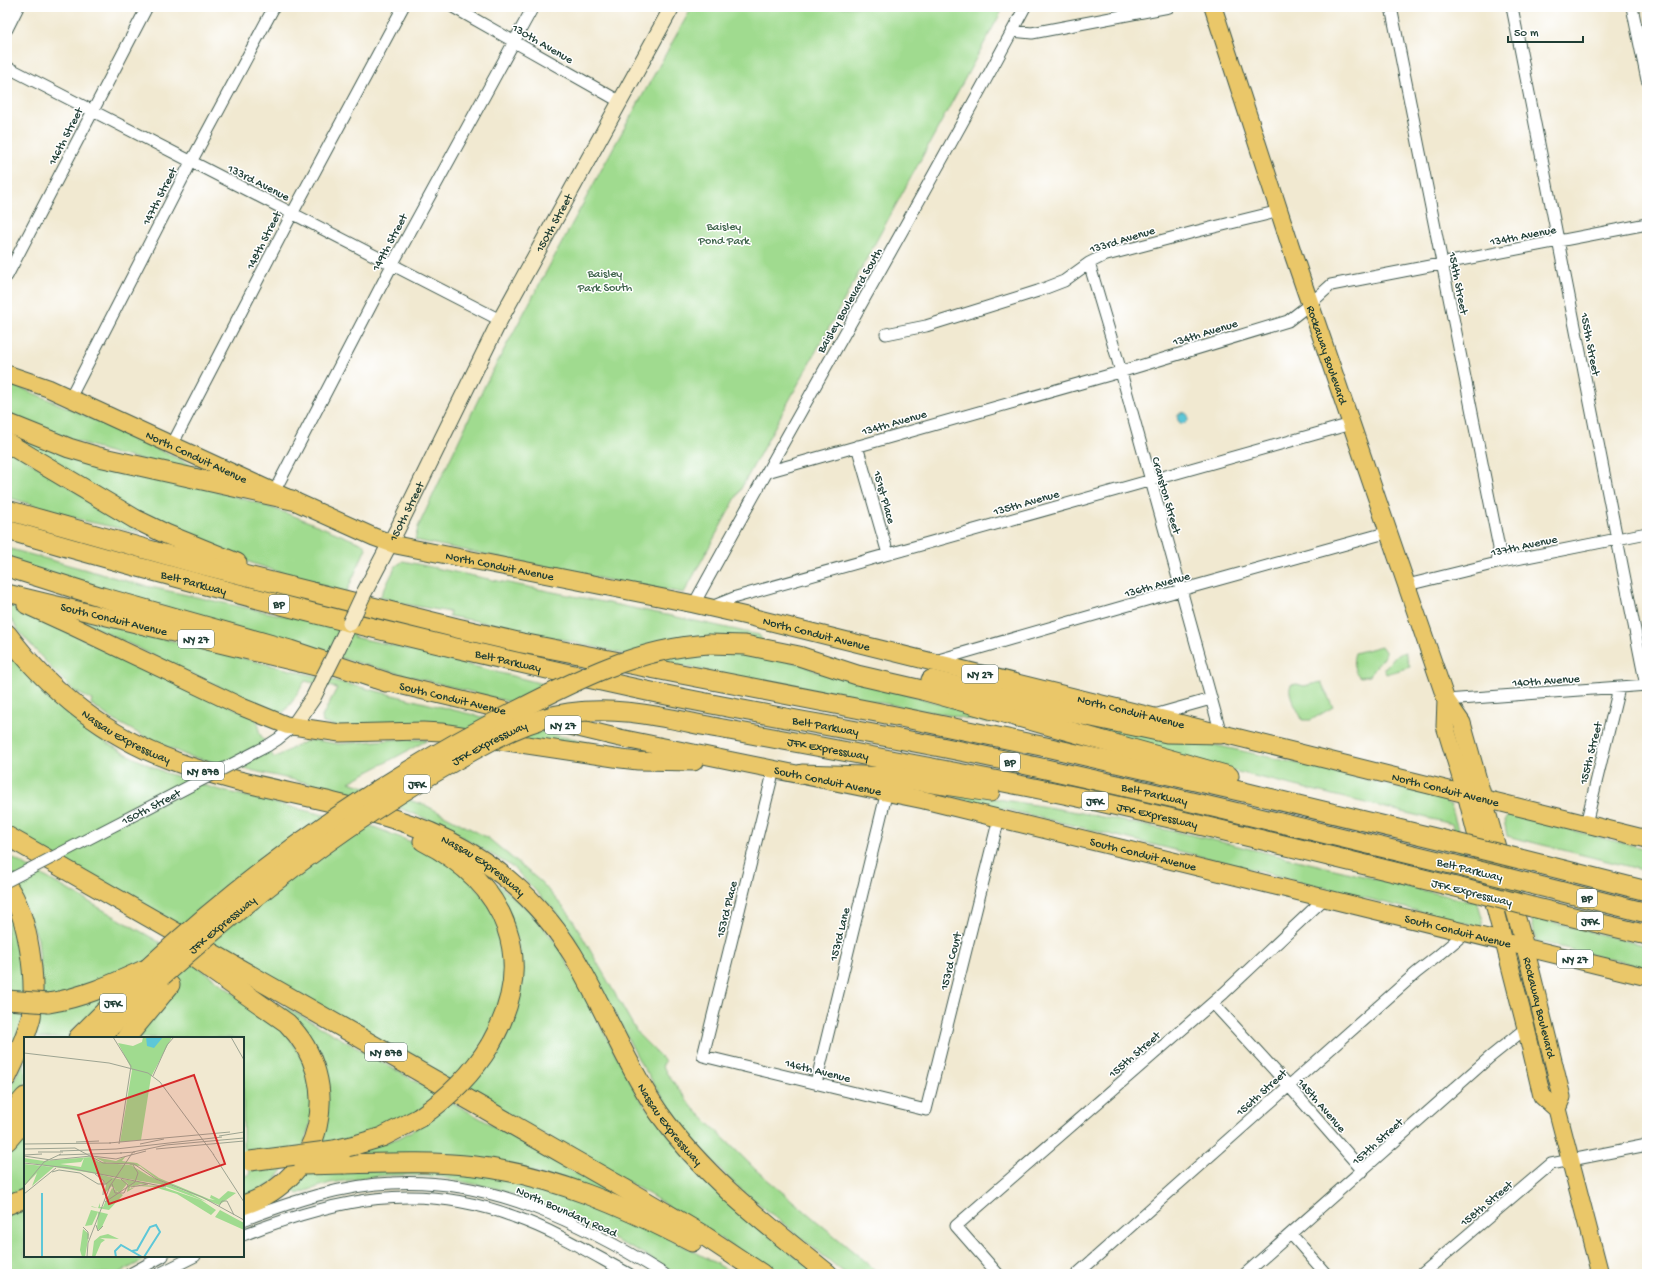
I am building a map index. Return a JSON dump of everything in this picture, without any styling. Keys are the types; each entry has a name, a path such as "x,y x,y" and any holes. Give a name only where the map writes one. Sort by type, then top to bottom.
{"highway":[{"path":"7,423 69,448 100,457 292,500"},
{"path":"7,442 106,502 151,527 216,555 326,597"},
{"name":"Belt Parkway","path":"7,510 326,597 522,643 1019,741 1354,818 1647,891"},
{"name":"Belt Parkway","path":"7,530 123,563 324,616 554,670 672,696 898,739 1050,770 1226,810 1647,913"},
{"path":"7,540 123,563"},
{"path":"7,567 102,597 290,650 386,682"},
{"name":"Nassau Expressway","path":"7,634 23,655 54,688 88,716 126,740 163,757 193,768 370,812 420,827 454,842 500,872 547,919 572,954 636,1077 680,1141 730,1194 828,1274"},
{"name":"JFK Expressway","path":"100,1037 160,976 206,916 291,849 380,788 441,751 537,700 608,668 656,651 674,647 709,644 738,639 775,642 927,677"},
{"path":"927,677 1031,704 1167,733 1221,734"},
{"path":"927,677 1354,818"},
{"name":"JFK Expressway","path":"79,1037 160,976 253,897 312,853 363,818 439,770 501,736 534,721 569,713 610,710 639,713 980,777 1192,824 1468,890 1647,935"},
{"path":"802,774 894,777 1082,808 1192,824"},
{"path":"247,1164 355,1146 382,1137 419,1118 439,1103 462,1082 490,1045 499,1029 509,1005 513,980 511,944 506,926 497,906 484,887 470,872 457,861 434,846 413,836 298,794"},
{"path":"7,837 99,899 167,940 259,1002 288,1023 304,1043 315,1066 320,1087 319,1118 314,1139 305,1157 289,1178 266,1195 244,1205"},
{"name":"NY 878","path":"7,837 625,1188 703,1235 762,1274"},
{"path":"1580,874 1647,884"},
{"path":"7,886 20,912 28,937 32,965 31,1017 25,1037"},
{"path":"7,1000 48,1003 64,1000 121,980 160,976"},
{"path":"127,1037 160,976"},
{"path":"7,1077 24,1039"},
{"path":"7,1118 24,1098"},
{"path":"7,1141 24,1121"},
{"path":"247,1164 459,1164 531,1176 585,1194 634,1214 697,1245 749,1274"},
{"path":"7,1205 24,1198"}],"main road":[{"name":"150th Street","path":"293,726 313,698 500,320 672,7"},
{"name":"Rockaway Boulevard","path":"1213,7 1310,304 1446,700 1462,723 1525,947 1562,1097 1557,1109"},
{"name":"North Conduit Avenue","path":"7,374 48,388 274,492 390,543 404,547 701,606 927,677 1148,716 1647,839"},
{"name":"South Conduit Avenue","path":"7,593 289,661 386,682 620,738 887,791 1647,977"},
{"path":"7,598 72,626 249,709 274,720 293,726 345,733 423,730 638,761 740,763"},
{"name":"Rockaway Boulevard","path":"1446,700 1445,726 1466,794 1542,1096 1557,1109 1600,1274"}],"street":[{"path":"7,29 18,7"},
{"name":"146th Street","path":"7,276 147,7"},
{"name":"147th Street","path":"70,398 191,162 274,7"},
{"name":"148th Street","path":"172,445 292,214 403,7"},
{"name":"130th Avenue","path":"453,7 619,101"},
{"name":"149th Street","path":"274,492 392,265 532,7"},
{"name":"Baisley Boulevard South","path":"701,606 767,472 918,205 1025,7"},
{"path":"1012,31 1032,33 1169,7"},
{"name":"154th Street","path":"1392,7 1499,548 1497,563"},
{"name":"155th Street","path":"1512,7 1646,686"},
{"path":"1632,7 1647,80"},
{"name":"133rd Avenue","path":"7,67 500,320"},
{"name":"133rd Avenue","path":"886,334 926,326 1064,282 1089,263 1110,254 1280,211"},
{"name":"134th Avenue","path":"767,472 1120,372 1288,321 1331,285 1647,224"},
{"name":"Cranston Street","path":"1089,263 1116,354 1221,734"},
{"path":"7,365 48,388"},
{"name":"135th Avenue","path":"701,606 1351,424"},
{"name":"151st Place","path":"857,446 888,554"},
{"name":"136th Avenue","path":"927,677 1181,590 1389,532"},
{"name":"137th Avenue","path":"1407,585 1497,563 1647,533"},
{"name":"140th Avenue","path":"1446,700 1646,686"},
{"name":"155th Street","path":"1586,824 1619,688"},
{"path":"1148,716 1212,699"},
{"name":"150th Street","path":"7,881 267,746 293,726"},
{"name":"153rd Place","path":"703,1056 774,769"},
{"name":"153rd Lane","path":"816,1083 887,791"},
{"name":"153rd Court","path":"926,1110 1000,818"},
{"name":"155th Street","path":"998,1274 956,1226 1213,1003 1325,898"},
{"name":"156th Street","path":"1077,1274 1288,1085 1416,973 1465,933"},
{"name":"145th Avenue","path":"1213,1003 1288,1085 1363,1171"},
{"name":"157th Street","path":"1245,1274 1526,1028"},
{"name":"146th Avenue","path":"703,1056 926,1110"},
{"name":"158th Street","path":"1422,1274 1551,1164 1647,1145"},
{"name":"North Boundary Road","path":"244,1220 301,1200 350,1188 411,1182 446,1185 497,1195 546,1213 607,1241 664,1274"},
{"path":"244,1235 308,1212 357,1200 392,1197 437,1199 478,1205 515,1217 551,1232 629,1274"},
{"path":"1291,1234 1326,1274"},
{"path":"130,1274 161,1257"},
{"path":"159,1274 193,1257"}],"green space":[{"name":"Baisley Pond Park","path":"692,7 1004,7 684,593 613,581 415,540 418,527 486,383 612,150"},
{"path":"7,382 66,407 209,473 115,454 56,434 7,413"},
{"path":"7,431 261,504 363,544 366,548 346,593 266,568 212,549 160,527 135,514 87,487 7,438"},
{"path":"7,447 141,533 85,521 7,497"},
{"path":"7,548 141,585 346,628 355,632 353,637 387,644 551,686 514,703 355,662 7,562"},
{"path":"403,561 759,635 773,657 801,664 819,673 823,670 993,719 991,723 671,664 449,616 450,612 410,605 380,597 396,566"},
{"path":"9,605 256,718 259,726 259,732 274,758 304,742 313,740 339,744 400,739 428,740 349,782 425,805 488,838 541,882 570,915 638,1034 665,1061 662,1067 693,1108 757,1171 880,1274 846,1274 733,1183 684,1129 641,1064 595,975 564,921 514,868 444,826 402,809 334,789 188,756 147,738 112,719 91,704 92,700 74,691 52,669 18,630 7,613 7,610 9,610"},
{"path":"71,616 600,746 599,751 345,729 323,723 322,717 337,688 305,681 292,702 283,713 279,711 278,715"},
{"path":"7,646 21,667 49,699 107,743 134,758 166,773 216,789 374,827 431,850 468,876 495,913 507,953 506,989 498,1020 478,1054 489,1060 509,1026 520,991 520,953 506,906 477,867 533,914 558,946 638,1096 705,1181 763,1231 818,1274 773,1274 721,1239 647,1193 7,829"},
{"path":"1381,646 1386,653 1369,676 1360,677 1354,666 1355,653"},
{"path":"1405,652 1410,667 1386,674 1384,669 1396,655"},
{"path":"1321,682 1333,707 1311,720 1302,720 1291,698 1291,685 1297,684 1304,686"},
{"path":"1001,706 1113,725 1225,747 1446,799 1446,803 1451,805 1483,921 1481,927 1171,849 942,794 943,790 1077,812 1192,835 1472,902 1452,824 1209,765"},
{"path":"1509,815 1647,849 1647,871 1507,836 1504,820"},
{"path":"7,855 154,939 201,969 287,1033 310,1074 315,1107 304,1144 272,1184 244,1198 244,1176 250,1175 248,1156 244,1157 244,1037 136,1037 146,1022 77,1026 67,1037 32,1037 42,987 38,939 21,898 7,878"},
{"path":"7,898 23,931 30,994 7,1071"},
{"path":"1531,917 1647,946 1647,968 1536,941"},
{"path":"284,1006 642,1211 562,1181 535,1173 492,1164 470,1161 359,1158 359,1151 399,1138 424,1124 417,1112 391,1128 357,1139 333,1144 318,1171 389,1170 460,1172 483,1174 516,1180 537,1186 642,1226 712,1261 729,1271 728,1274 676,1274 644,1254 538,1204 498,1189 439,1177 399,1175 378,1176 330,1183 297,1194 295,1191 282,1198 279,1194 294,1186 291,1183 299,1175 316,1144 321,1132 326,1100 320,1064 304,1034 279,1010"},
{"path":"24,1063 24,1087 7,1106 7,1092"},
{"path":"24,1136 24,1192 7,1199 7,1157"},
{"path":"24,1207 24,1257 150,1257 117,1274 7,1274 7,1214"}],"water":[{"path":"1181,413 1185,413 1187,414 1187,422 1181,423 1178,420 1178,416"}],"park label":[{"name":"Baisley Park South","path":"605,280"}]}
